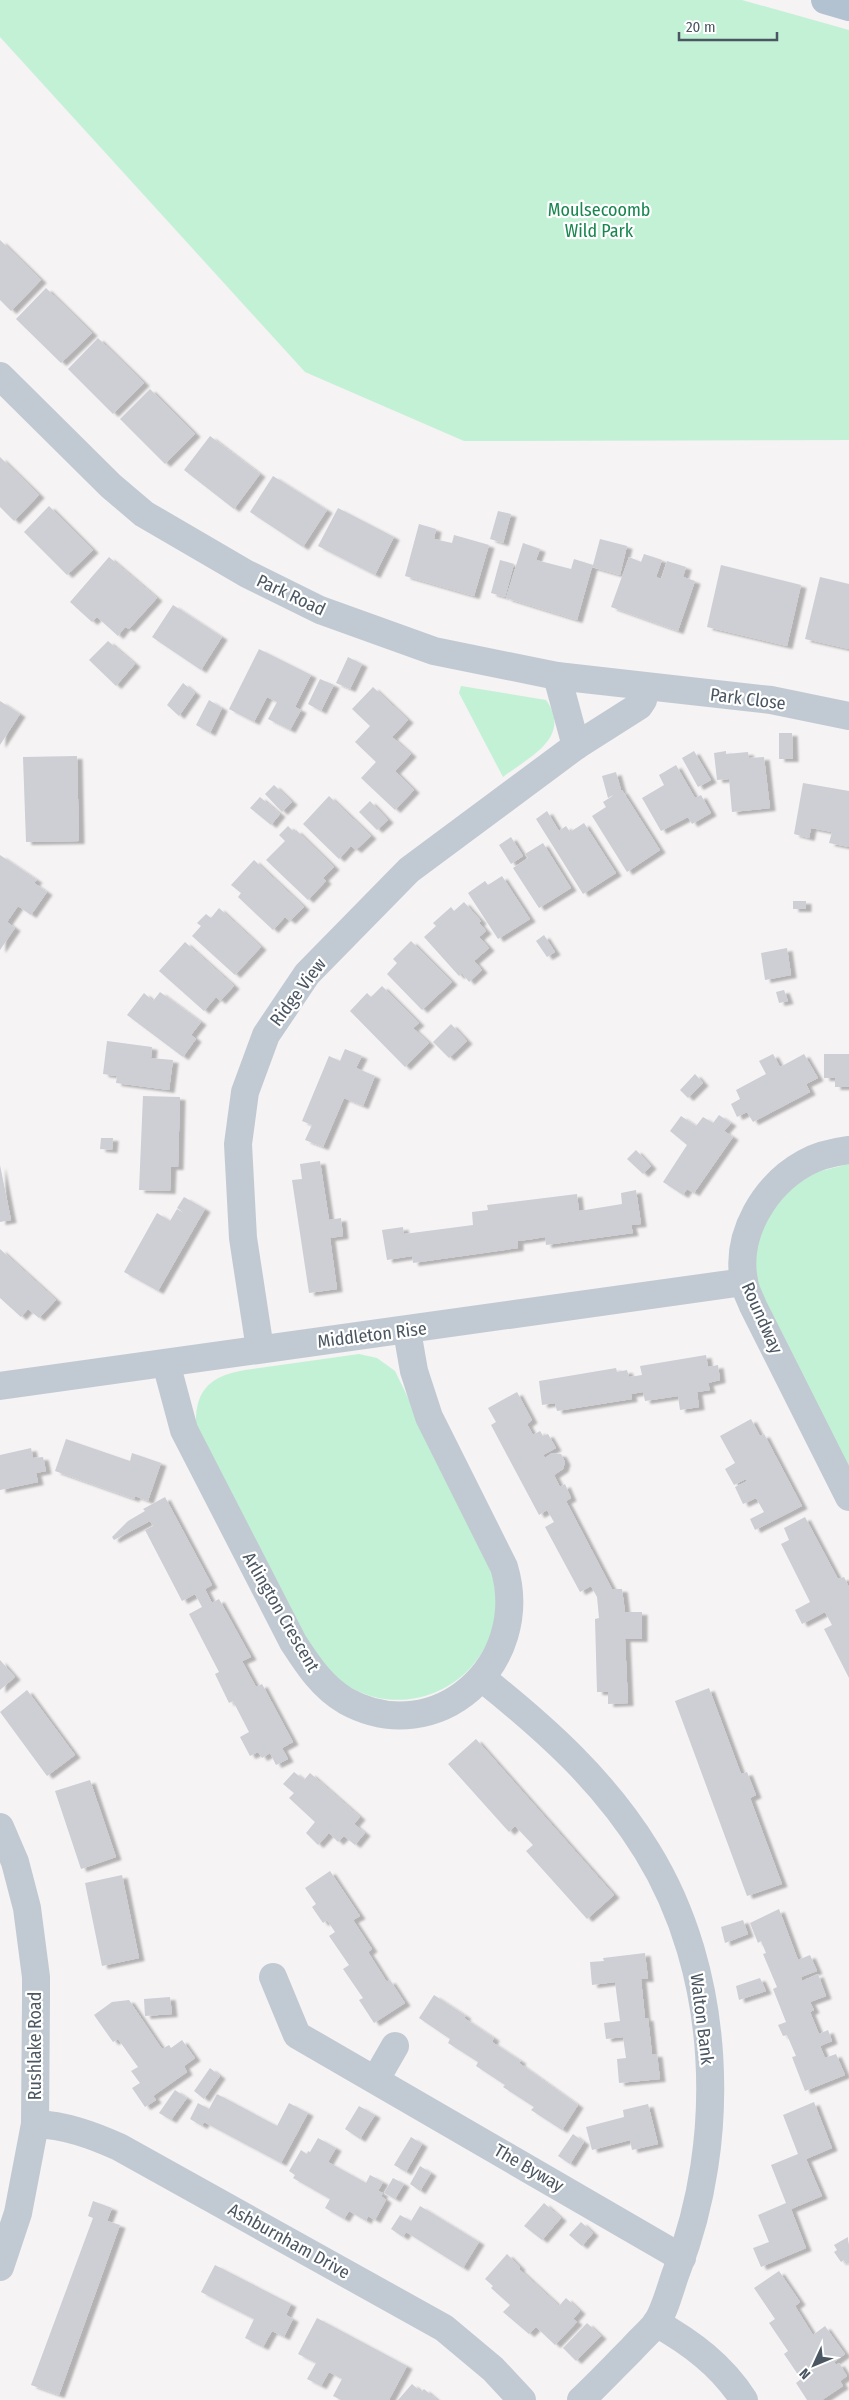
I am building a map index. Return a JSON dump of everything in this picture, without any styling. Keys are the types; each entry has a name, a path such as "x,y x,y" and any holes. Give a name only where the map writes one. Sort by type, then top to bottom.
{"main road":[{"path":"825,0 849,7"}],"street":[{"name":"Park Road","path":"0,376 111,486 144,514 248,574 320,610 434,651 557,676 645,687"},
{"path":"557,676 576,746"},
{"name":"Park Close","path":"645,687 770,700 849,716"},
{"name":"Ridge View","path":"260,1349 243,1238 238,1144 245,1092 266,1035 307,974 393,885 439,846 576,746 639,706 643,700 645,687"},
{"name":"Roundway","path":"849,1150 828,1154 806,1162 787,1175 768,1194 756,1212 747,1235 743,1257 744,1282 753,1306 849,1497"},
{"name":"Middleton Rise","path":"0,1386 260,1349 407,1331 744,1282"},
{"name":"Arlington Crescent","path":"166,1363 184,1430 293,1642 320,1681 346,1701 362,1708 389,1714 408,1715 447,1705 464,1694 482,1678 496,1659 508,1631 510,1612 508,1579 496,1550 429,1417 414,1371 407,1331"},
{"name":"Walton Bank","path":"482,1678 554,1737 597,1782 630,1823 670,1894 684,1927 703,2002 708,2043 711,2121 694,2224 656,2323 581,2400"},
{"name":"Rushlake Road","path":"0,1827 16,1862 22,1884 36,1977 35,2124 18,2213 0,2267"},
{"name":"The Byway","path":"272,1977 297,2035 376,2079 682,2258"},
{"path":"376,2079 395,2046"},
{"name":"Ashburnham Drive","path":"35,2124 51,2124 92,2135 119,2146 444,2328 493,2370 522,2400"},
{"path":"656,2323 693,2345 712,2360 744,2400"}],"green space":[{"name":"Moulsecoomb Wild Park","path":"0,0 742,0 849,30 849,440 464,441 305,372 0,37"},
{"path":"461,686 546,700 553,713 554,725 551,735 535,754 503,777 459,693"},
{"path":"849,1164 849,1471 762,1300 754,1264 757,1243 765,1220 791,1188 817,1172"},
{"path":"359,1354 377,1358 395,1371 482,1547 495,1590 496,1603 492,1629 482,1652 467,1671 448,1686 427,1696 403,1700 378,1698 353,1689 339,1679 322,1660 307,1639 196,1425 198,1402 202,1393 207,1386 223,1376 245,1370"}],"building":[{"path":"0,240 41,280 11,311 0,300"},
{"path":"46,288 92,333 61,363 16,319"},
{"path":"98,338 144,383 113,414 68,369"},
{"path":"150,389 195,434 165,464 120,419"},
{"path":"210,436 260,474 234,509 184,470"},
{"path":"0,457 39,495 14,521 0,507"},
{"path":"273,476 327,510 303,547 250,512"},
{"path":"49,506 93,550 67,575 24,532"},
{"path":"338,508 394,537 375,575 318,546"},
{"path":"498,511 511,514 503,543 490,539"},
{"path":"419,524 436,529 434,539 452,543 454,535 489,545 474,596 405,576"},
{"path":"600,539 627,546 620,575 592,567 577,620 506,598 523,543 540,549 536,560 571,569 574,559 593,565"},
{"path":"644,554 662,560 656,577 661,579 667,561 686,567 683,577 695,581 678,631 611,607 629,557 641,562"},
{"path":"109,557 157,598 129,629 125,627 118,636 97,617 92,622 70,602"},
{"path":"500,560 514,564 505,597 491,593"},
{"path":"721,565 801,585 787,646 707,627"},
{"path":"820,577 849,584 849,649 805,639"},
{"path":"173,605 222,637 201,670 152,637"},
{"path":"108,641 135,664 116,686 89,660"},
{"path":"259,649 311,675 295,707 301,710 290,730 268,719 277,702 267,697 254,722 229,709"},
{"path":"348,657 362,664 350,689 336,683"},
{"path":"320,679 334,685 321,711 308,704"},
{"path":"183,683 195,693 179,716 167,705"},
{"path":"373,687 408,720 392,737 411,754 395,771 414,790 395,810 361,778 376,762 355,742 370,726 352,709"},
{"path":"209,700 222,708 210,733 196,725"},
{"path":"0,701 20,714 0,745"},
{"path":"779,733 792,733 793,759 779,759"},
{"path":"694,751 711,780 698,787 682,758"},
{"path":"726,751 726,754 748,752 749,758 764,757 770,808 732,812 729,779 717,780 714,753"},
{"path":"77,756 79,841 26,842 23,757"},
{"path":"676,765 695,798 701,795 711,813 692,824 688,817 661,831 642,798 664,785 659,775"},
{"path":"616,772 621,790 608,798 602,776"},
{"path":"803,783 849,791 849,847 829,843 832,832 811,828 809,838 794,834"},
{"path":"274,785 292,802 282,812 265,794"},
{"path":"622,790 660,850 627,872 592,816 606,807 603,802"},
{"path":"329,796 371,836 356,850 351,846 339,859 303,824"},
{"path":"260,797 280,814 271,825 250,808"},
{"path":"370,801 388,820 377,830 359,812"},
{"path":"547,811 559,831 566,826 570,832 584,823 616,873 583,894 536,819"},
{"path":"288,826 294,832 296,830 334,867 323,878 326,881 308,900 266,860 285,841 279,835"},
{"path":"511,837 523,856 511,864 499,845"},
{"path":"543,843 571,888 539,908 513,868 528,858 525,854"},
{"path":"0,855 37,880 34,883 47,892 31,915 18,906 7,922 15,928 0,950"},
{"path":"254,860 304,907 290,921 285,917 273,930 238,897 241,893 231,885"},
{"path":"502,876 530,919 498,939 468,893 485,881 488,885"},
{"path":"793,901 806,901 806,909 793,909"},
{"path":"464,902 481,921 479,923 486,931 479,937 489,948 474,961 482,970 469,982 462,973 459,976 424,937 436,926 433,923 451,907 454,911"},
{"path":"219,908 261,947 235,975 192,936 201,926 197,923 206,914 211,918"},
{"path":"544,935 555,952 547,957 536,941"},
{"path":"411,941 452,982 422,1010 387,974 397,963 393,959"},
{"path":"185,942 234,986 220,1001 216,997 204,1011 159,971"},
{"path":"787,948 791,975 765,980 761,953"},
{"path":"382,986 419,1023 413,1028 429,1043 405,1067 350,1011 367,993 371,997"},
{"path":"784,990 788,1001 779,1003 776,992"},
{"path":"160,992 201,1022 191,1035 196,1039 183,1057 127,1015 144,993 153,1001"},
{"path":"451,1024 467,1041 449,1058 433,1042"},
{"path":"107,1041 152,1047 151,1058 173,1060 169,1090 116,1083 117,1076 103,1074"},
{"path":"345,1049 362,1056 356,1068 375,1076 363,1106 344,1098 323,1147 305,1140 312,1125 302,1121 329,1056 340,1061"},
{"path":"773,1054 780,1067 804,1054 818,1078 806,1084 810,1092 753,1122 747,1112 737,1117 731,1104 740,1099 736,1090 766,1074 759,1061"},
{"path":"824,1054 849,1054 849,1087 835,1087 835,1078 824,1078"},
{"path":"695,1074 703,1083 688,1098 680,1090"},
{"path":"143,1096 180,1097 178,1167 171,1167 170,1191 139,1190"},
{"path":"719,1115 731,1123 724,1131 733,1137 694,1193 687,1189 683,1195 663,1182 687,1145 670,1131 681,1116 696,1126 703,1117 713,1123"},
{"path":"101,1138 113,1138 112,1150 100,1149"},
{"path":"636,1150 651,1166 643,1174 627,1159"},
{"path":"320,1161 329,1220 341,1218 343,1236 330,1238 337,1289 309,1293 292,1180 302,1179 300,1164"},
{"path":"0,1165 11,1220 0,1222"},
{"path":"636,1190 641,1224 631,1225 633,1233 546,1245 545,1237 518,1241 518,1248 413,1263 412,1256 387,1260 382,1230 403,1227 404,1234 473,1225 472,1212 488,1210 487,1205 577,1194 579,1211 622,1204 621,1193"},
{"path":"184,1197 205,1209 158,1291 124,1272 157,1213 170,1221 177,1209 184,1213 177,1208"},
{"path":"0,1249 56,1300 39,1318 28,1309 21,1317 0,1298"},
{"path":"706,1355 708,1367 718,1365 720,1380 708,1383 710,1390 697,1392 699,1407 680,1410 678,1396 645,1401 643,1392 631,1394 632,1399 557,1411 555,1403 542,1405 539,1381 616,1368 617,1372 627,1370 629,1377 642,1375 640,1366"},
{"path":"517,1392 532,1420 527,1424 533,1435 540,1431 543,1436 548,1434 556,1448 543,1455 545,1458 552,1453 561,1454 565,1462 563,1469 554,1475 560,1487 565,1484 571,1498 566,1501 612,1589 622,1589 625,1612 642,1612 642,1639 625,1639 628,1703 608,1704 608,1692 597,1692 595,1619 599,1618 597,1597 591,1586 580,1592 545,1527 554,1522 547,1510 539,1515 491,1425 496,1422 488,1408"},
{"path":"751,1419 760,1436 764,1434 802,1506 755,1530 750,1519 764,1512 756,1498 743,1504 735,1487 747,1481 746,1479 734,1485 725,1469 735,1463 720,1436"},
{"path":"66,1439 130,1461 132,1453 161,1463 148,1501 135,1496 134,1499 55,1471"},
{"path":"31,1448 33,1458 43,1457 46,1471 36,1473 38,1482 0,1490 0,1455"},
{"path":"165,1497 212,1585 205,1589 212,1603 219,1599 251,1657 242,1661 256,1687 262,1684 293,1742 282,1748 288,1759 276,1765 270,1753 262,1758 258,1752 250,1756 240,1737 249,1732 233,1701 229,1703 215,1674 219,1672 189,1614 202,1607 195,1594 182,1601 145,1530 153,1526 150,1521 114,1540 112,1537 128,1521 145,1511 143,1509"},
{"path":"805,1517 838,1579 844,1577 849,1587 849,1678 824,1629 832,1625 825,1612 802,1624 795,1610 810,1602 781,1544 789,1540 784,1528"},
{"path":"0,1660 15,1677 0,1690"},
{"path":"709,1688 741,1774 747,1772 756,1795 750,1798 782,1884 747,1896 675,1701"},
{"path":"27,1690 75,1755 47,1776 0,1712"},
{"path":"476,1739 614,1895 587,1919 526,1851 533,1845 515,1826 509,1832 448,1764"},
{"path":"294,1772 304,1780 310,1773 360,1817 354,1824 365,1833 355,1845 344,1836 338,1842 329,1833 318,1845 306,1833 315,1822 289,1798 294,1793 283,1784"},
{"path":"90,1780 116,1857 81,1869 55,1791"},
{"path":"330,1871 360,1916 353,1920 372,1949 368,1952 387,1982 390,1980 405,2003 374,2023 359,2000 363,1998 343,1969 349,1965 329,1936 335,1932 327,1920 323,1923 312,1907 316,1904 305,1888"},
{"path":"122,1875 139,1958 102,1966 85,1883"},
{"path":"779,1909 798,1960 810,1955 817,1971 801,1977 802,1981 818,1974 826,1996 810,2002 814,2010 810,2012 819,2034 828,2030 832,2041 820,2046 825,2058 836,2054 845,2075 805,2091 792,2057 796,2056 787,2035 783,2036 778,2025 786,2022 773,1989 777,1987 763,1954 766,1953 761,1941 758,1943 750,1923"},
{"path":"743,1920 748,1934 725,1943 721,1927"},
{"path":"645,1953 648,1979 641,1979 645,2018 648,2018 652,2054 657,2054 660,2079 619,2083 617,2059 626,2058 623,2037 606,2039 604,2023 620,2021 615,1982 592,1985 590,1962 604,1961 603,1958"},
{"path":"760,1978 766,1991 739,2000 736,1986"},
{"path":"434,1995 466,2016 464,2018 494,2038 492,2042 521,2061 519,2063 578,2105 562,2130 531,2110 534,2107 503,2087 505,2085 476,2066 478,2062 448,2043 450,2039 419,2018"},
{"path":"170,1997 172,2014 145,2016 144,1999"},
{"path":"129,2000 162,2049 169,2045 171,2048 182,2040 195,2058 184,2066 187,2072 153,2096 156,2100 145,2107 132,2088 140,2083 131,2071 138,2067 118,2039 113,2042 94,2015 112,2002"},
{"path":"210,2068 220,2076 204,2099 194,2091"},
{"path":"175,2090 187,2098 171,2120 159,2113"},
{"path":"217,2094 277,2126 289,2103 308,2113 281,2163 204,2122 202,2126 190,2119 198,2103 209,2109"},
{"path":"814,2102 832,2148 806,2159 822,2196 791,2209 806,2248 761,2267 753,2248 769,2242 758,2215 786,2203 771,2165 798,2154 783,2115"},
{"path":"648,2104 658,2144 632,2150 630,2140 592,2150 586,2127 624,2117 623,2110"},
{"path":"359,2106 375,2115 360,2139 345,2129"},
{"path":"573,2134 584,2142 570,2164 558,2156"},
{"path":"411,2137 422,2144 406,2172 394,2165"},
{"path":"318,2138 336,2148 328,2162 366,2183 370,2175 383,2182 378,2191 383,2193 381,2196 386,2200 375,2220 368,2216 366,2221 349,2211 344,2219 325,2208 330,2199 293,2178 295,2175 289,2171 301,2150 307,2154 308,2151 310,2152"},
{"path":"420,2166 431,2173 420,2191 410,2184"},
{"path":"393,2178 404,2184 395,2199 384,2193"},
{"path":"93,2201 112,2208 107,2221 120,2225 59,2395 31,2385 93,2218 88,2216"},
{"path":"544,2203 561,2218 542,2240 524,2226"},
{"path":"420,2206 479,2242 463,2268 406,2232 403,2237 391,2229 400,2215 411,2221"},
{"path":"581,2222 593,2233 582,2246 569,2235"},
{"path":"848,2237 849,2263 846,2264 844,2260 841,2262 834,2252 837,2250 834,2245"},
{"path":"507,2254 520,2267 519,2269 559,2306 566,2298 580,2311 573,2319 577,2322 555,2345 536,2327 529,2334 503,2312 510,2305 491,2288 493,2286 485,2279"},
{"path":"215,2265 291,2304 286,2315 293,2319 284,2337 272,2331 263,2347 245,2338 254,2319 201,2292"},
{"path":"779,2271 800,2302 795,2306 813,2335 825,2326 845,2354 834,2362 836,2365 839,2363 847,2376 840,2381 843,2386 822,2400 807,2400 796,2383 801,2379 784,2354 788,2351 769,2323 775,2319 754,2288"},
{"path":"317,2318 407,2366 389,2400 341,2400 333,2396 342,2379 329,2372 321,2386 307,2379 316,2363 298,2354"},
{"path":"587,2323 601,2336 576,2361 563,2348"},
{"path":"412,2384 421,2392 424,2389 437,2400 398,2400"}]}
